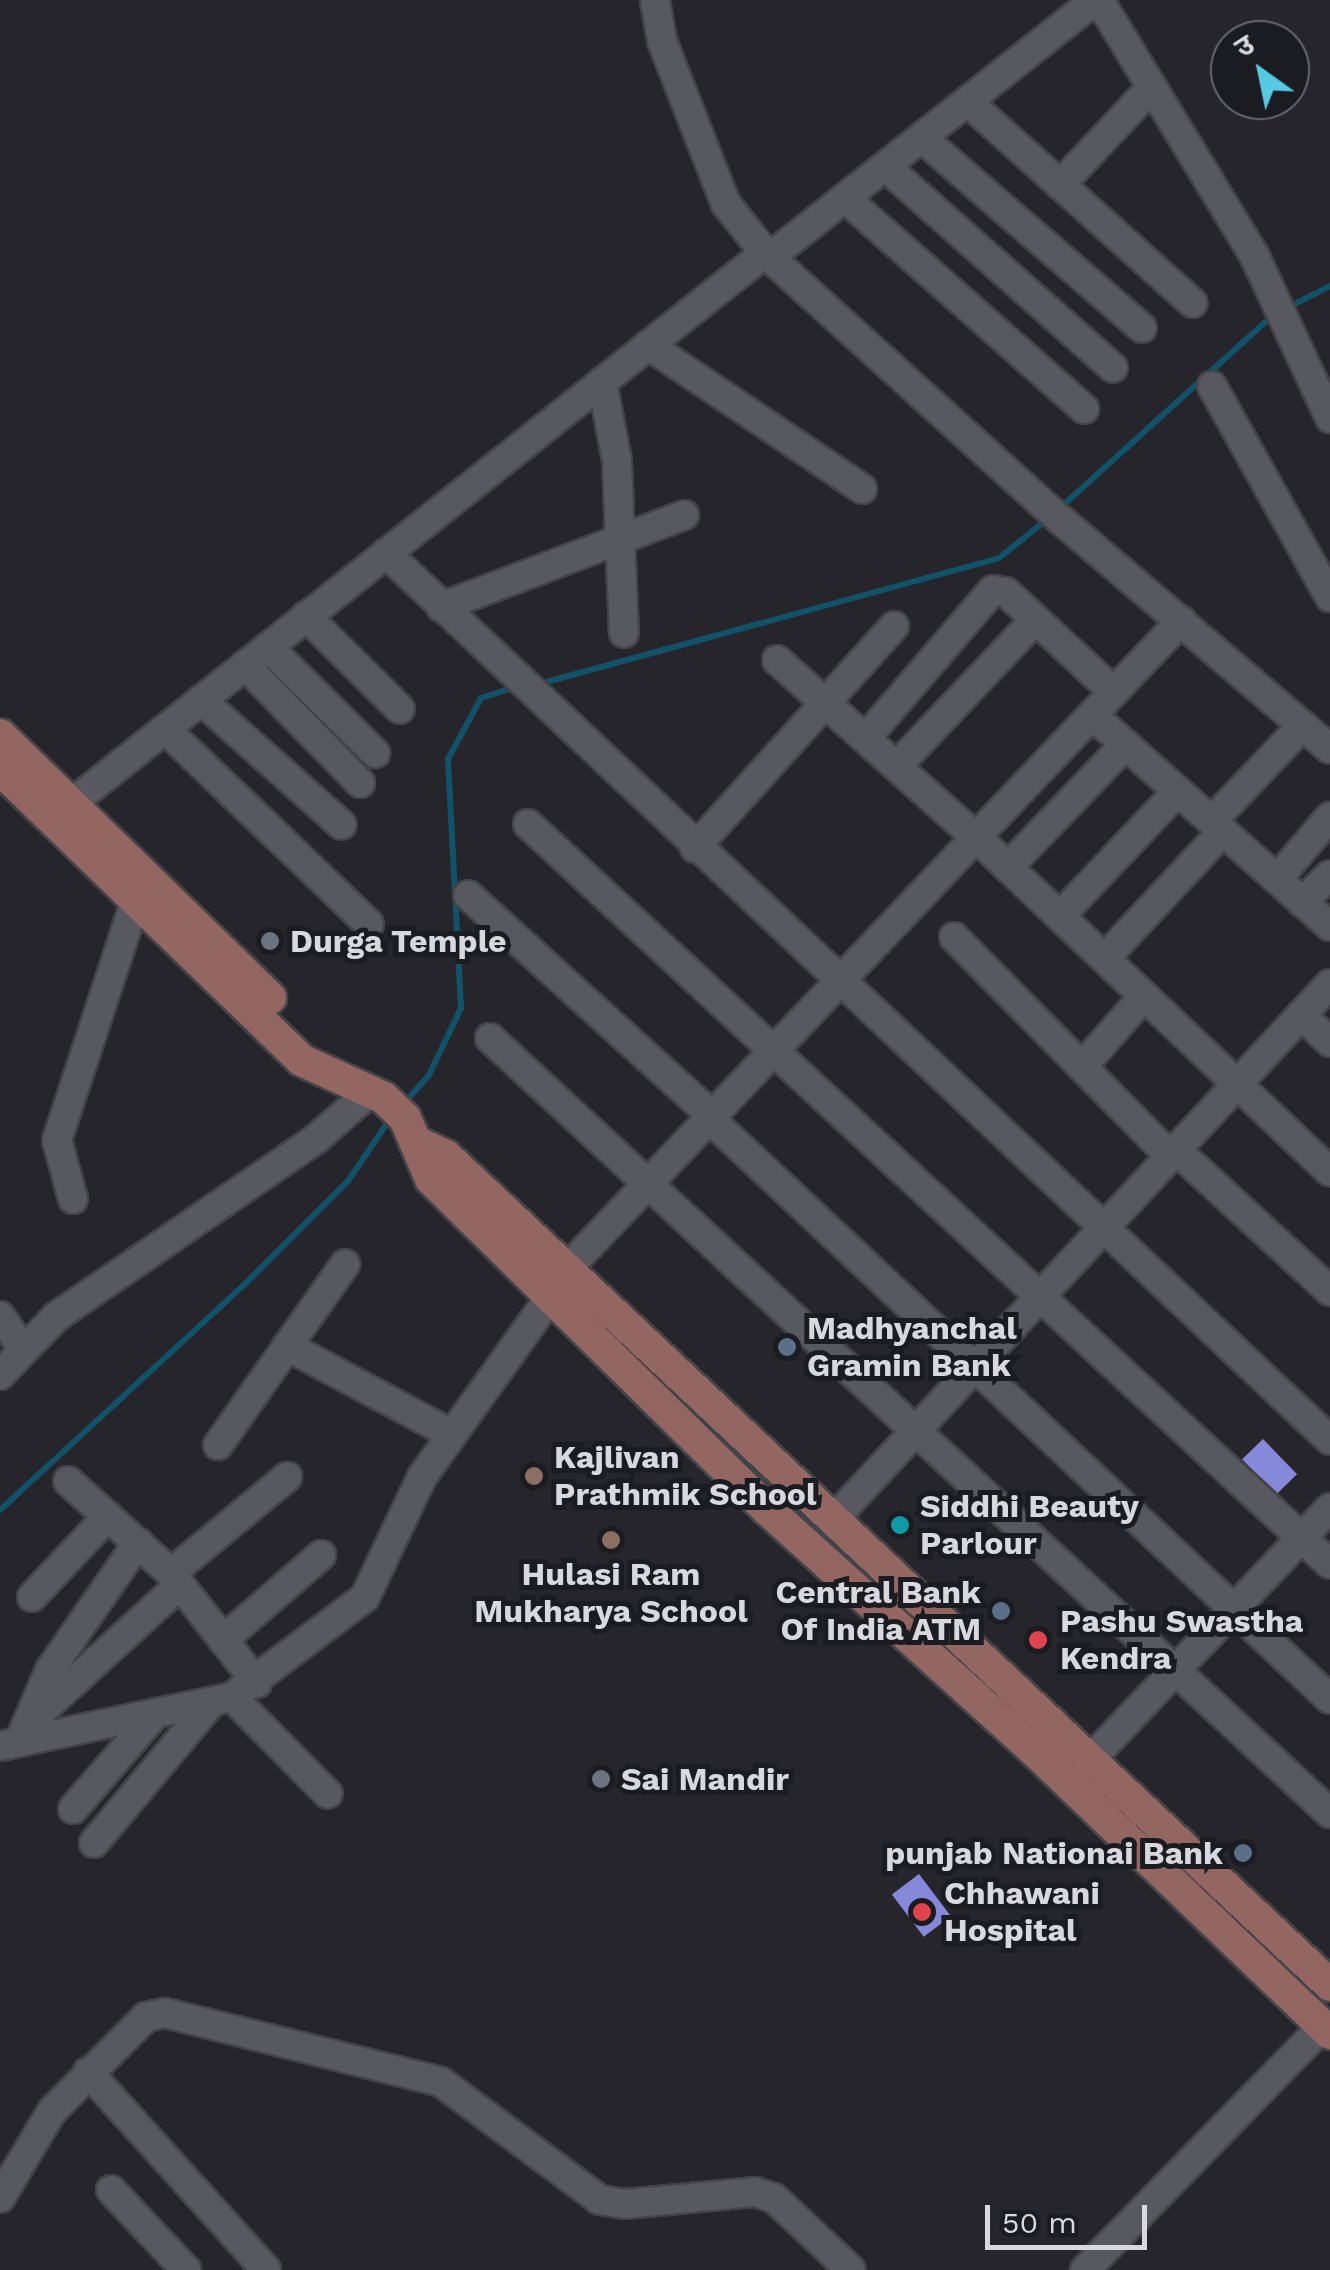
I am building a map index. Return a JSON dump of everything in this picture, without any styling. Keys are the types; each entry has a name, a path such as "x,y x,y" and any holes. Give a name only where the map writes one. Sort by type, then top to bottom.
{"main road":[{"path":"0,736 386,1107 440,1150 767,1509 1038,1754 1326,2030"},
{"path":"0,768 302,1060 386,1107"},
{"path":"558,1284 832,1521 1330,1985"}],"street":[{"path":"655,0 662,41 726,204 767,255 1052,511 1321,738 1218,826 1105,958"},
{"path":"72,803 648,345 886,167 1098,0 1271,295 1330,418"},
{"path":"1060,184 1152,87"},
{"path":"968,103 1193,303"},
{"path":"922,139 1142,328"},
{"path":"886,167 1113,368"},
{"path":"845,198 1084,410"},
{"path":"648,345 862,489"},
{"path":"602,382 626,535 624,633"},
{"path":"1212,386 1330,597"},
{"path":"441,606 684,516"},
{"path":"386,553 540,704 1330,1440"},
{"path":"866,738 988,593 1006,592 1114,692"},
{"path":"306,616 400,709"},
{"path":"897,766 1035,620"},
{"path":"15,1738 222,1699 257,1683 370,1592 422,1476 558,1284 648,1183 1181,621"},
{"path":"695,848 894,626"},
{"path":"268,647 374,753"},
{"path":"777,660 976,837 1330,1172"},
{"path":"245,665 360,784"},
{"path":"201,700 342,826"},
{"path":"1092,714 1330,926"},
{"path":"165,728 369,924"},
{"path":"1008,867 1126,744"},
{"path":"1060,916 1178,791"},
{"path":"1277,878 1330,817"},
{"path":"528,824 1330,1564"},
{"path":"1302,902 1330,876"},
{"path":"468,895 1236,1607 1330,1699"},
{"path":"74,1199 57,1140 136,900"},
{"path":"954,937 1171,1151 1330,1291"},
{"path":"832,1521 1100,1226 1330,984"},
{"path":"1082,1067 1144,996"},
{"path":"1301,1015 1330,1042"},
{"path":"490,1038 918,1426 1330,1812"},
{"path":"0,1375 56,1317 317,1138 386,1107"},
{"path":"218,1444 345,1264"},
{"path":"0,1316 23,1349"},
{"path":"287,1346 451,1434"},
{"path":"15,1738 176,1579 287,1478"},
{"path":"68,1481 176,1579 257,1683"},
{"path":"1089,1760 1330,1508"},
{"path":"32,1597 108,1516"},
{"path":"15,1738 50,1670 138,1543"},
{"path":"223,1640 321,1555"},
{"path":"222,1699 328,1794"},
{"path":"94,1843 222,1699"},
{"path":"73,1810 156,1713"},
{"path":"0,2198 43,2122 146,2017 165,2013 441,2082 600,2200 625,2204 755,2192 792,2211 852,2270"},
{"path":"1085,2270 1326,2030"},
{"path":"88,2072 266,2270"},
{"path":"111,2190 186,2270"}],"building":[{"path":"1263,1439 1297,1474 1276,1494 1242,1459"},
{"path":"919,1874 951,1916 924,1937 892,1894"}],"waterway":[{"path":"1287,308 1330,286"},
{"path":"1059,509 1272,316"},
{"path":"539,684 999,558 1050,517"},
{"path":"405,1102 429,1075 461,1008 448,759 481,698 517,686"},
{"path":"0,1510 247,1282 348,1181 390,1119"}],"place":[{"name":"Durga Temple","path":"270,941"},
{"name":"Madhyanchal Gramin Bank","path":"787,1347"},
{"name":"Kajlivan Prathmik School","path":"534,1476"},
{"name":"Siddhi Beauty Parlour","path":"900,1525"},
{"name":"Hulasi Ram Mukharya School","path":"611,1540"},
{"name":"Central Bank Of India ATM","path":"1001,1611"},
{"name":"Pashu Swastha Kendra","path":"1038,1640"},
{"name":"Sai Mandir","path":"601,1779"},
{"name":"punjab Nationai Bank","path":"1243,1853"},
{"name":"Chhawani Hospital","path":"922,1912"}]}
